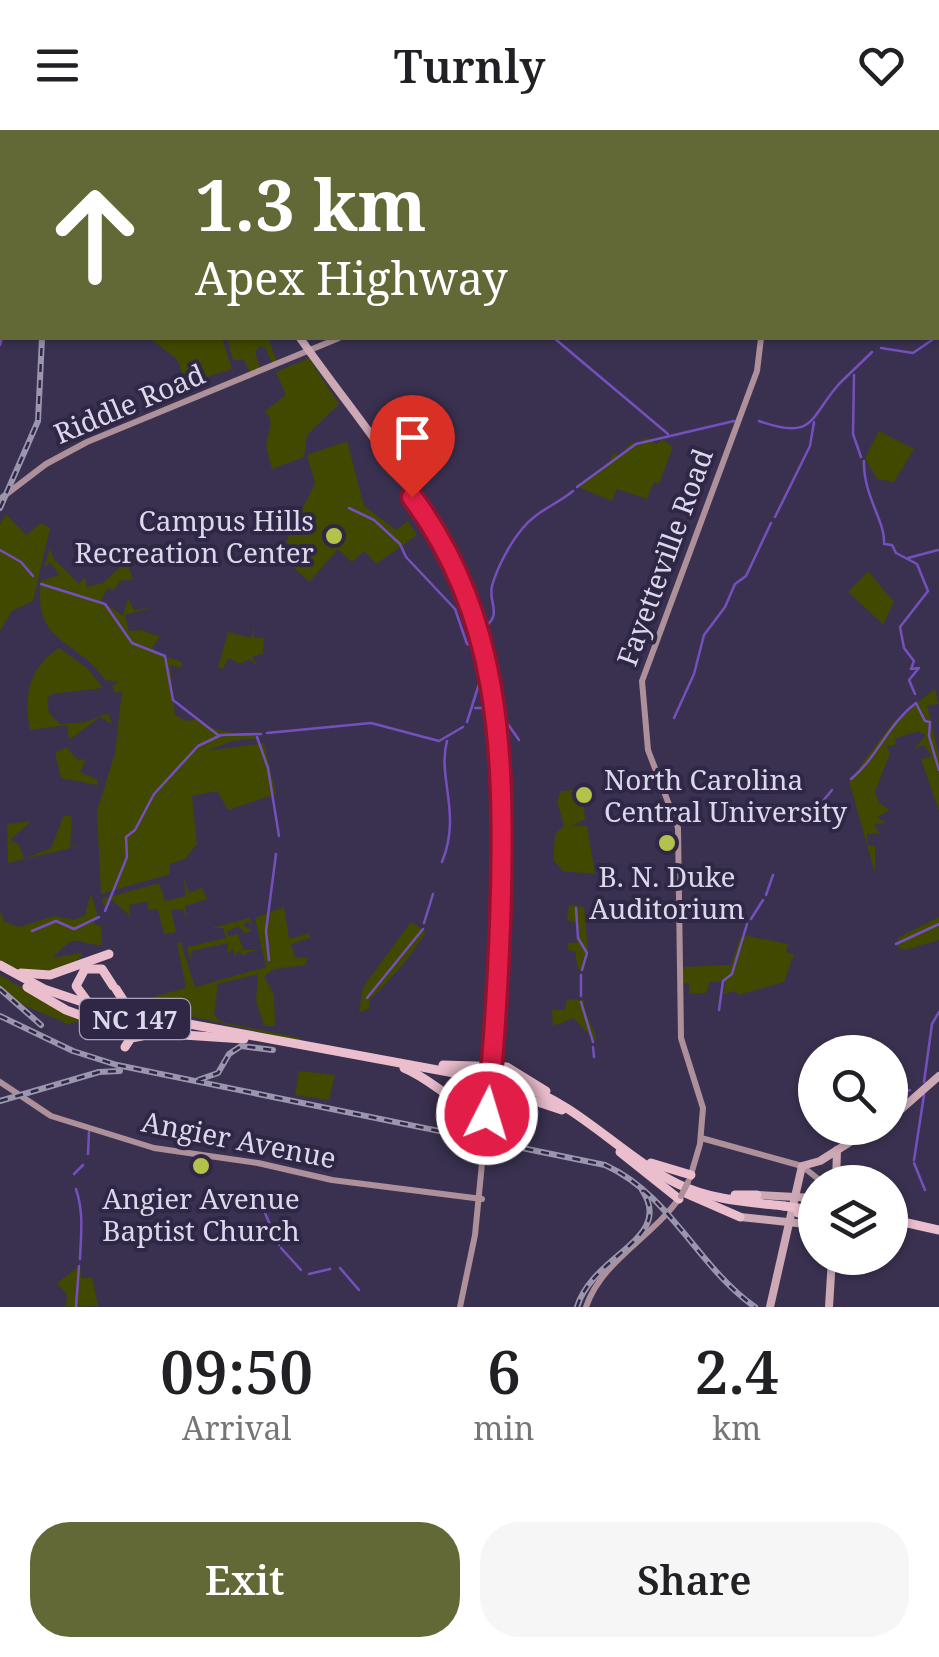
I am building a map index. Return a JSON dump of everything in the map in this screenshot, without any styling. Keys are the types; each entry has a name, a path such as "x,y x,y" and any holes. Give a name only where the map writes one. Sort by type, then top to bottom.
{"highway":[{"path":"0,966 44,976 109,954"},
{"name":"NC 147","path":"0,966 28,987 96,1012 512,1083 567,1111 686,1189"},
{"name":"NC 147","path":"0,966 62,996 249,1038"},
{"path":"128,1013 84,1000 76,983 82,971 93,966 104,970 132,1007 249,1038"},
{"path":"28,987 121,1031 249,1038"},
{"path":"107,1026 124,1046 134,1037 169,1034"},
{"name":"NC 147","path":"408,1066 491,1071 521,1091 567,1111 620,1152 686,1189 798,1211"},
{"path":"408,1066 514,1069 567,1111"},
{"path":"408,1066 461,1104 487,1113"},
{"path":"489,1100 498,1096 527,1099 567,1111"},
{"path":"633,1154 686,1189 740,1217"},
{"path":"686,1189 757,1195"},
{"path":"908,1225 937,1234"}],"main road":[{"path":"301,340 425,515 462,580 490,667 500,770 500,978 480,1198 462,1307"},
{"name":"Riddle Road","path":"0,499 46,464 88,442 335,340"},
{"name":"Fayetteville Road","path":"586,1307 602,1273 651,1233 686,1189 702,1138 703,1100 681,1038 678,828 646,743 642,677 757,371 761,340"},
{"path":"908,1104 937,1079"},
{"name":"Angier Avenue","path":"0,1082 51,1116 149,1147 332,1180 480,1198"},
{"path":"702,1138 798,1165"},
{"path":"806,1165 845,1145"},
{"path":"837,1150 837,1165"},
{"path":"770,1307 798,1179"},
{"path":"794,1192 798,1193"},
{"path":"790,1211 794,1192"},
{"path":"757,1195 798,1215"},
{"path":"740,1217 790,1211"},
{"path":"829,1307 831,1275"}],"green space":[{"path":"152,340 223,340 232,369 186,384 177,359"},
{"path":"228,340 269,340 277,362 272,363 265,347 260,346 255,352 260,368 250,372 244,360 233,360"},
{"path":"309,358 339,404 307,435 304,457 272,469 266,446 271,420 265,411 286,395 276,372"},
{"path":"879,431 914,449 894,482 877,479 865,458"},
{"path":"645,437 657,444 662,439 673,447 659,484 654,482 647,499 617,489 612,501 578,487 609,464 613,453 620,456 632,442 640,446"},
{"path":"347,441 364,506 396,530 408,521 417,535 376,564 364,551 352,562 338,549 309,582 293,567 302,554 286,542 315,483 307,455"},
{"path":"6,514 26,535 41,523 50,528 33,601 12,611 0,631 0,523"},
{"path":"50,548 54,559 79,584 85,577 87,587 103,583 136,552 129,568 133,579 120,581 114,590 108,588 101,600 123,616 128,598 134,610 154,607 125,615 129,631 142,630 160,637 152,647 163,656 182,662 181,668 170,665 175,715 262,738 232,741 207,751 264,743 276,794 228,810 217,791 192,796 197,844 185,859 170,864 170,874 101,894 97,811 115,753 122,691 115,693 112,686 118,682 105,680 50,630 40,602 41,581 59,575 50,562 44,568"},
{"path":"868,571 894,602 883,624 848,592"},
{"path":"254,626 254,638 264,638 263,653 252,657 258,667 250,659 240,664 228,658 223,669 218,667 228,632 251,638"},
{"path":"59,648 88,669 103,688 52,694 47,698 49,713 60,724 86,722 108,713 112,724 100,717 69,740 67,725 30,730 31,684 41,665"},
{"path":"935,689 939,704 927,705 939,755 939,811 921,759 932,756 924,745 915,748 926,735 918,731 896,738 895,745 886,746 890,753 875,792 879,803 890,810 877,817 886,823 874,824 880,834 867,833 868,845 875,846 875,873 849,781 894,721"},
{"path":"66,747 78,760 86,759 80,772 98,780 97,785 61,778 55,753"},
{"path":"574,790 577,797 583,796 585,819 572,826 587,826 595,874 563,871 553,860 555,834 564,826 557,801 561,791"},
{"path":"64,815 72,817 70,847 83,845 8,863 7,824 31,821 10,840 19,845 24,859 51,848"},
{"path":"184,878 189,893 202,888 207,899 185,906 187,920 183,909 171,910 176,932 164,934 158,910 148,909 147,901 129,905 130,916 112,900 104,906 102,899 159,883 165,901 186,896"},
{"path":"91,893 97,913 94,924 101,926 102,945 72,941 53,958 81,953 81,957 41,972 20,969 0,960 0,912 5,922 19,927 54,916 75,920 85,915"},
{"path":"569,905 584,907 588,951 584,970 578,969 575,951 568,950 568,943 579,942 576,923 567,920"},
{"path":"284,907 289,939 310,933 310,938 291,944 295,957 308,958 305,965 274,969 264,976 274,995 275,1026 264,1026 256,1000 258,974 218,984 214,1015 221,1022 300,1041 131,1003 186,988 177,942 181,943 195,987 266,967 255,918"},
{"path":"939,917 939,940 905,950 897,947 899,937"},
{"path":"250,918 253,926 248,921 243,925 252,931 245,933 238,926 226,932 229,936 238,934 243,950 258,950 246,953 246,957 238,951 235,957 233,949 227,954 228,943 192,951 191,961 187,947 226,938 223,928 211,928"},
{"path":"411,922 426,932 370,999 369,1009 359,1012 363,987"},
{"path":"740,938 788,944 786,952 794,954 784,982 738,995 736,991 724,994 725,982 710,982 706,993 689,994 689,983 682,983 682,967 731,965"},
{"path":"0,975 81,1021 67,1024 15,1000 0,988"},
{"path":"567,999 584,1000 596,1042 574,1018 553,1026 552,1010 565,1010"},
{"path":"299,1071 335,1075 329,1100 295,1095"},
{"path":"80,1265 81,1278 92,1277 98,1306 66,1307 67,1295 57,1283"}],"waterway":[{"path":"0,345 1,340"},
{"path":"556,340 668,434"},
{"path":"881,348 913,353 932,340"},
{"path":"759,421 791,428 809,423 839,384 872,352"},
{"path":"854,375 853,434 861,457"},
{"path":"577,487 636,444 734,421"},
{"path":"775,517 810,446 814,422"},
{"path":"864,461 884,544 892,545 896,553 917,564 928,591 900,627 904,648 914,661 911,669 919,668 909,680 915,694"},
{"path":"484,628 493,618 494,579 513,541 533,517 573,491"},
{"path":"349,508 374,520 400,544 406,557 455,609 467,644 476,646"},
{"path":"674,718 694,674 704,635 725,607 735,584 746,576 771,523"},
{"path":"0,550 21,562 33,576"},
{"path":"908,558 938,550"},
{"path":"41,584 105,604 132,643 165,656 173,700 218,735"},
{"path":"467,722 480,681 476,648"},
{"path":"851,779 916,703 925,721 930,722 929,736 939,770"},
{"path":"475,708 492,708"},
{"path":"503,717 519,740"},
{"path":"267,733 371,723 439,741 463,727"},
{"path":"105,911 127,857 126,837 135,830 154,794 198,746 221,735 261,734"},
{"path":"257,737 268,768 279,836"},
{"path":"442,862 450,828 447,741"},
{"path":"809,818 832,790"},
{"path":"269,960 266,931 276,854"},
{"path":"766,895 773,875"},
{"path":"424,923 433,894"},
{"path":"751,919 763,900"},
{"path":"576,908 578,938 587,953 582,970"},
{"path":"32,931 56,921 74,929 99,917"},
{"path":"719,1010 723,981 732,974 747,924"},
{"path":"896,944 939,924"},
{"path":"367,998 423,929"},
{"path":"581,975 581,996"},
{"path":"581,1002 593,1042"},
{"path":"924,1082 932,1024 939,1012"},
{"path":"593,1047 594,1057"},
{"path":"914,1160 924,1095"},
{"path":"88,1154 89,1132"},
{"path":"914,1163 925,1190"},
{"path":"74,1174 83,1165"},
{"path":"76,1189 81,1215 80,1259"},
{"path":"265,1213 279,1245"},
{"path":"281,1248 301,1270"},
{"path":"76,1307 79,1266"},
{"path":"340,1268 359,1290"},
{"path":"309,1274 330,1269"}],"railway":[{"path":"0,508 38,421 42,340"},
{"path":"0,989 41,1025"},
{"path":"0,1016 73,1051 117,1065 605,1165 648,1194 716,1272 755,1307"},
{"path":"198,1080 218,1073 229,1054 241,1046 273,1050"},
{"path":"0,1101 99,1072 120,1071"},
{"path":"577,1307 599,1273 640,1235 648,1222 649,1207 642,1190"}],"place":[{"name":"Campus Hills Recreation Center","path":"334,536"},
{"name":"North Carolina Central University","path":"584,795"},
{"name":"B. N. Duke Auditorium","path":"667,843"},
{"name":"Angier Avenue Baptist Church","path":"201,1166"}],"route":[{"path":"412,497 466,589 496,696 502,834 500,978 487,1114"}]}
